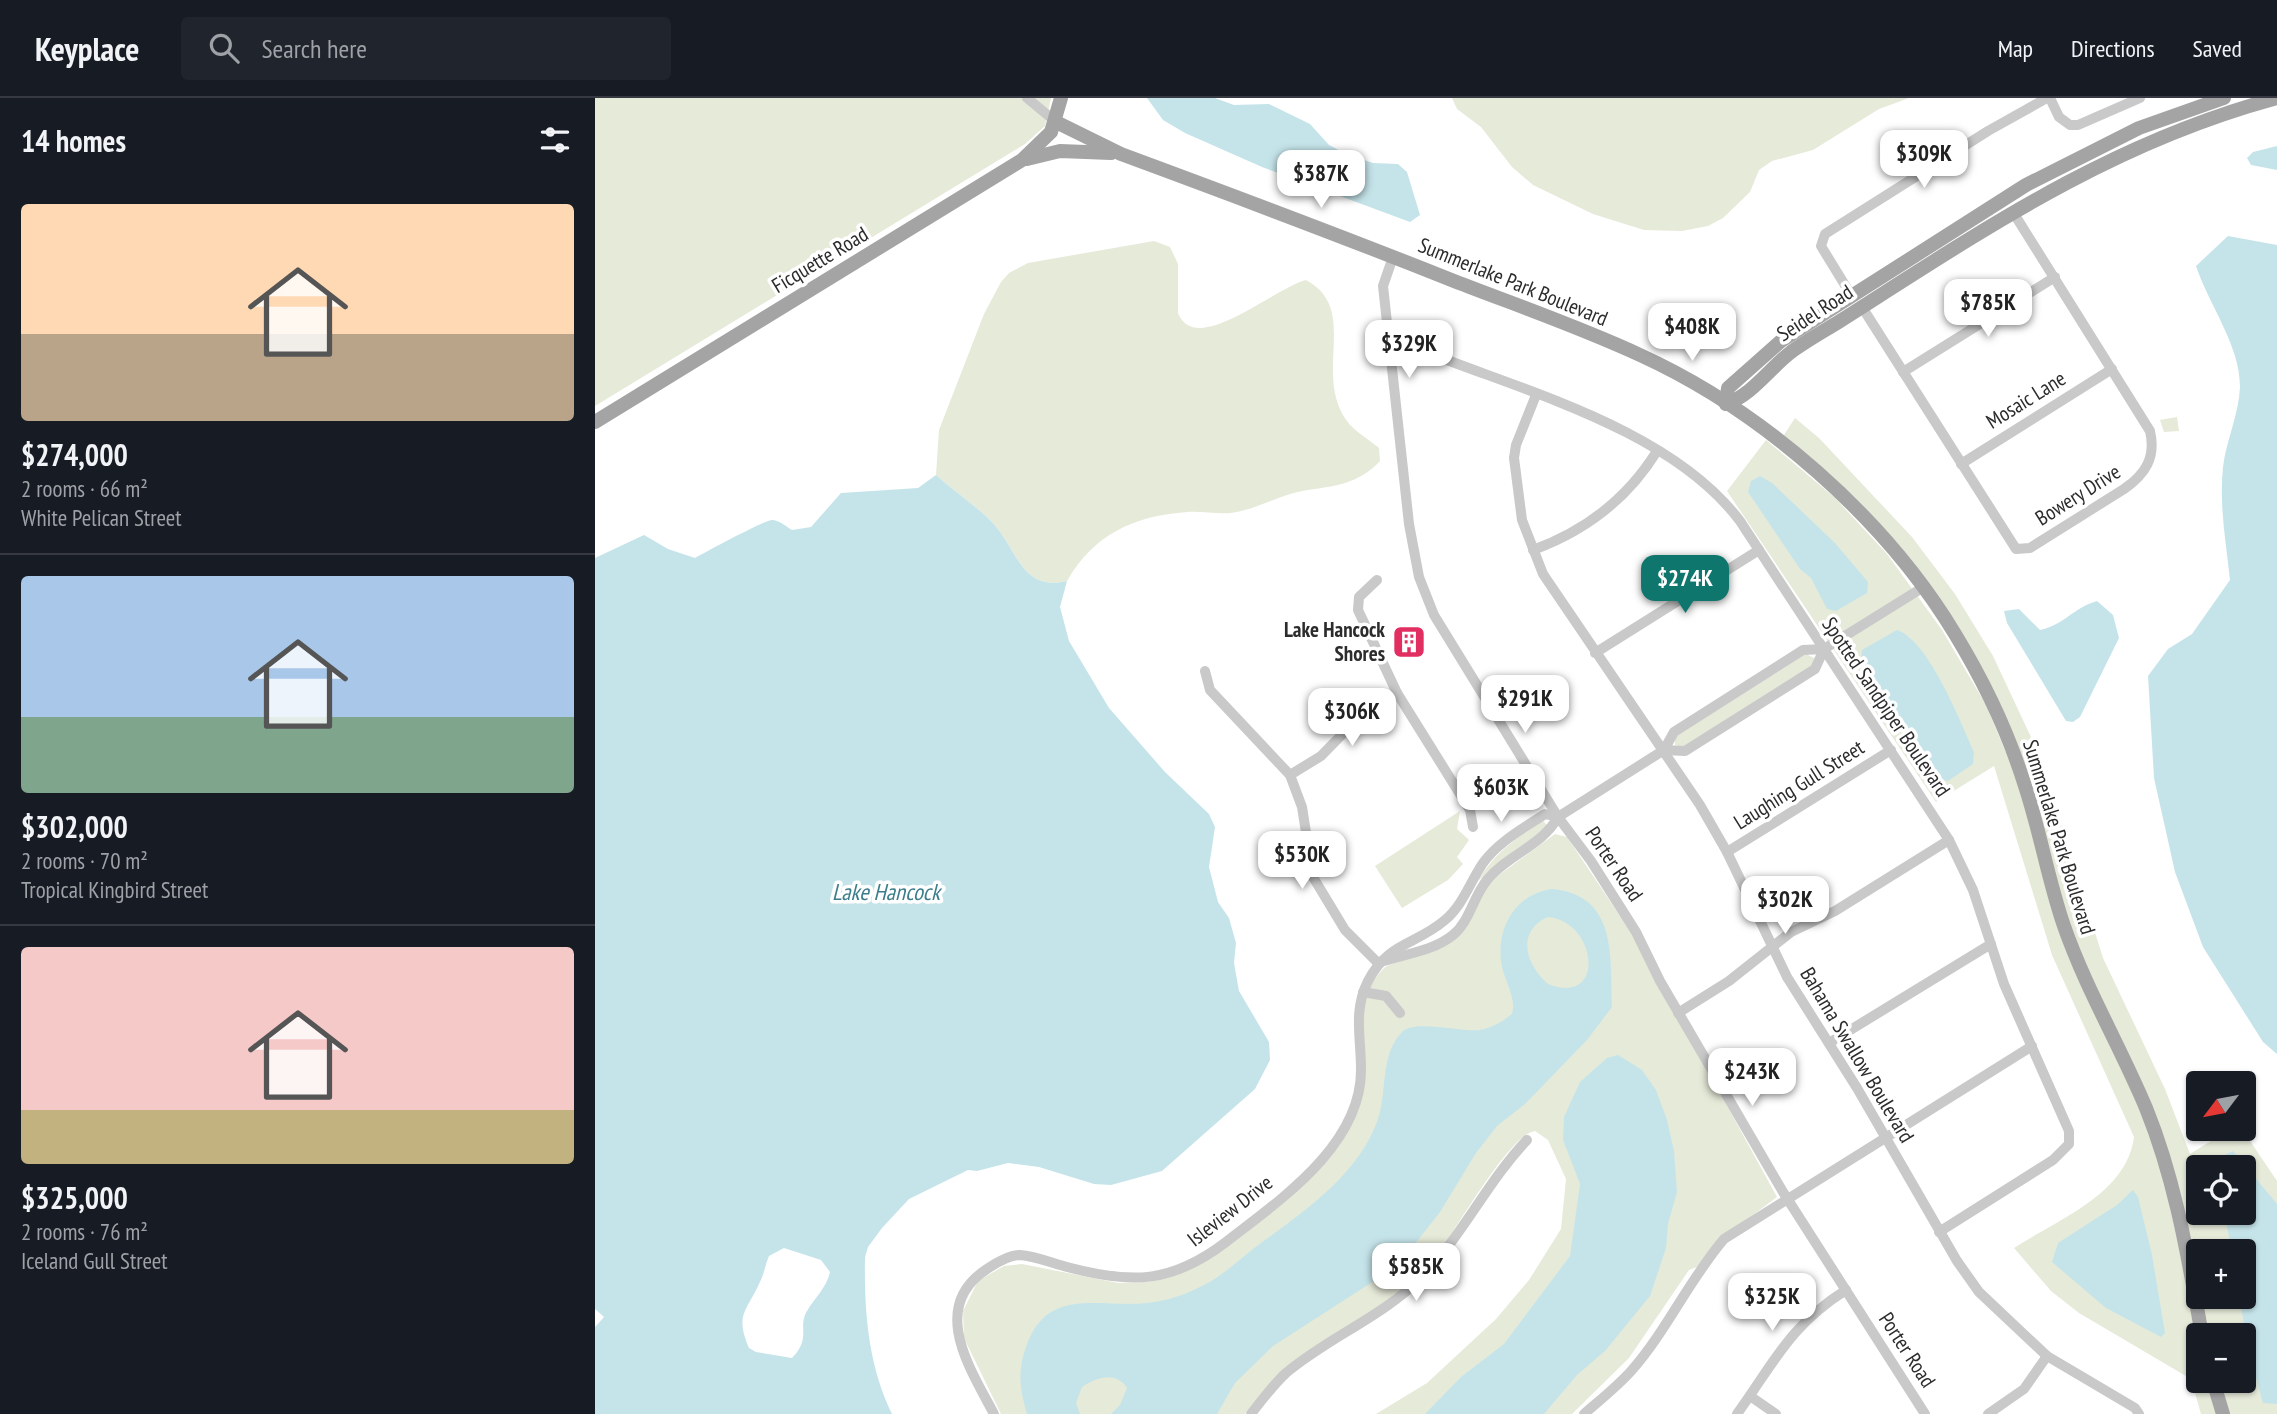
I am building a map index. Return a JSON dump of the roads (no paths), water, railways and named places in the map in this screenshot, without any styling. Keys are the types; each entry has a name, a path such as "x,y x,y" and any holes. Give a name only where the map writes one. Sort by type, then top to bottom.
{"main road":[{"path":"1056,122 1061,98"},
{"name":"Seidel Road","path":"2224,98 2139,128 2046,174 1769,349 1728,388 1726,404 1743,398 1794,350 2013,212 2086,170 2213,117 2277,99"},
{"name":"Summerlake Park Boulevard","path":"1056,122 1121,154 1393,257 1640,355 1726,404 1793,450 1855,510 1922,588 1953,632 1979,678 2024,782 2062,922 2085,982 2145,1105 2165,1160 2182,1219 2200,1323"},
{"name":"Ficquette Road","path":"595,422 1023,160 1045,141 1056,122"},
{"path":"1023,160 1060,151 1121,154"},
{"path":"2217,1393 2223,1414"}],"street":[{"name":"Summerlake Park Boulevard","path":"1027,98 1056,122"},
{"path":"1851,295 1821,246 1825,234 1988,131 2048,98 2059,117 2070,125 2078,125 2140,98"},
{"name":"Bowery Drive","path":"1862,307 2012,545 2020,551 2030,548 2124,489 2146,469 2152,455 2152,439 2145,421 2013,212"},
{"name":"Porter Road","path":"1393,257 1383,286 1409,524 1419,577 1445,636 1558,817 1591,861 1636,932 1678,1013 1786,1198 1925,1414"},
{"path":"1903,372 2055,277"},
{"name":"Spotted Sandpiper Boulevard","path":"1391,357 1418,353 1434,355 1612,426 1698,477 1723,499 1759,550 1949,840 1973,890 2004,984 2069,1131 2070,1143 2053,1160 1939,1231"},
{"name":"Mosaic Lane","path":"1961,464 2112,369"},
{"name":"Bahama Swallow Boulevard","path":"1536,395 1515,445 1514,458 1523,520 1532,550 1562,606 1664,750 1727,852 1787,977 1939,1231 1979,1292 2047,1356 2135,1408 2139,1414"},
{"path":"1532,550 1560,538 1617,503 1642,476 1657,451"},
{"path":"1595,653 1759,550"},
{"path":"1377,580 1359,597 1357,610 1397,693 1470,810 1473,827"},
{"path":"1558,817 1664,750 1674,732 1803,650 1824,649 1922,588"},
{"path":"1664,750 1685,751 1808,674 1815,669 1824,649"},
{"path":"1205,671 1210,690 1290,775 1302,807 1313,877 1345,930 1378,963"},
{"path":"1290,775 1321,756 1367,709 1397,693"},
{"name":"Laughing Gull Street","path":"1727,852 1891,750"},
{"name":"Isleview Drive","path":"995,1414 958,1345 957,1313 964,1292 979,1274 998,1262 1019,1255 1100,1276 1132,1280 1176,1271 1214,1251 1319,1164 1349,1121 1360,1087 1357,1030 1363,992 1378,963 1398,946 1443,922 1476,887 1510,859 1550,832 1558,817 1545,814 1509,838 1484,862 1476,887 1463,924 1454,934 1431,948 1378,963"},
{"path":"1678,1013 1729,981 1791,932 1835,911 1949,840"},
{"path":"1829,1044 1990,944"},
{"path":"1363,992 1386,996 1400,1013"},
{"path":"1584,1414 1631,1371 1678,1306 1706,1260 1724,1239 2032,1046"},
{"path":"1251,1414 1286,1374 1364,1324 1422,1277 1455,1239 1495,1178 1527,1140"},
{"path":"1737,1414 1795,1330 1819,1307 1846,1290"},
{"path":"1989,1414 2024,1389 2047,1356"},
{"path":"1750,1396 1776,1414"}],"water":[{"path":"1147,98 1215,98 1234,105 1269,104 1310,124 1329,145 1346,154 1373,163 1398,164 1407,172 1420,215 1410,222 1262,167 1185,133 1163,120"},
{"path":"2277,146 2277,170 2251,165 2247,158 2253,152"},
{"path":"2228,236 2277,245 2277,1054 2263,1042 2203,947 2175,872 2154,778 2148,676 2168,649 2192,634 2230,580 2223,524 2222,481 2239,397 2239,371 2230,341 2196,266"},
{"name":"Lake Hancock","path":"936,475 992,522 1030,574 1039,580 1052,583 1067,581 1060,607 1069,641 1109,708 1165,772 1209,814 1215,827 1209,867 1218,902 1229,918 1236,943 1234,963 1239,991 1269,1042 1270,1060 1255,1089 1162,1171 1111,1185 1094,1184 1039,1167 1008,1163 977,1171 968,1170 909,1199 882,1228 868,1247 865,1257 869,1337 878,1376 892,1414 595,1414 595,1327 604,1317 595,1309 595,558 644,535 668,549 695,558 768,521 777,521 792,530 811,527 841,493 918,488","holes":["784,1248 821,1260 830,1272 804,1317 803,1338 798,1351 792,1358 756,1352 749,1348 743,1328 744,1314 761,1281 769,1256"]},
{"path":"1760,476 1772,483 1835,543 1868,582 1867,593 1836,611 1827,609 1811,578 1800,569 1748,492 1751,481"},
{"path":"2097,601 2113,615 2119,638 2080,717 2073,722 2066,721 2007,623 2004,611 2019,609 2040,630"},
{"path":"1897,630 1921,649 1932,665 1974,752 1973,764 1948,781 1934,777 1860,664 1862,650"},
{"path":"1553,889 1574,894 1589,903 1600,916 1610,950 1612,1007 1587,1040 1525,1104 1497,1126 1476,1153 1440,1212 1418,1240 1374,1281 1273,1346 1235,1383 1217,1414 1111,1414 1120,1405 1127,1388 1117,1379 1106,1377 1082,1387 1076,1403 1080,1414 1027,1414 1021,1389 1021,1364 1035,1328 1047,1315 1076,1304 1162,1301 1185,1294 1212,1280 1307,1209 1341,1178 1355,1161 1377,1122 1390,1052 1402,1032 1417,1026 1479,1030 1497,1024 1512,1014 1513,1001 1501,961 1502,935 1512,913 1529,897","holes":["1548,917 1565,922 1577,933 1585,946 1588,961 1587,974 1579,984 1567,988 1548,984 1534,967 1527,948 1531,931 1538,923"]},
{"path":"1618,1055 1642,1070 1656,1090 1674,1151 1677,1192 1668,1224 1666,1248 1650,1296 1605,1351 1577,1375 1544,1414 1425,1414 1461,1377 1504,1344 1570,1256 1580,1184 1563,1140 1564,1117 1580,1082 1607,1058"},
{"path":"2256,1179 2277,1204 2277,1404 2263,1403 2256,1378 2256,1323 2244,1323 2241,1309 2256,1309 2256,1239 2229,1239 2227,1225 2256,1225"},
{"path":"2133,1190 2138,1197 2152,1255 2165,1333 2161,1337 2106,1308 2052,1262 2058,1243 2117,1205"}],"place":[{"name":"Lake Hancock Shores","path":"1409,642"}]}
